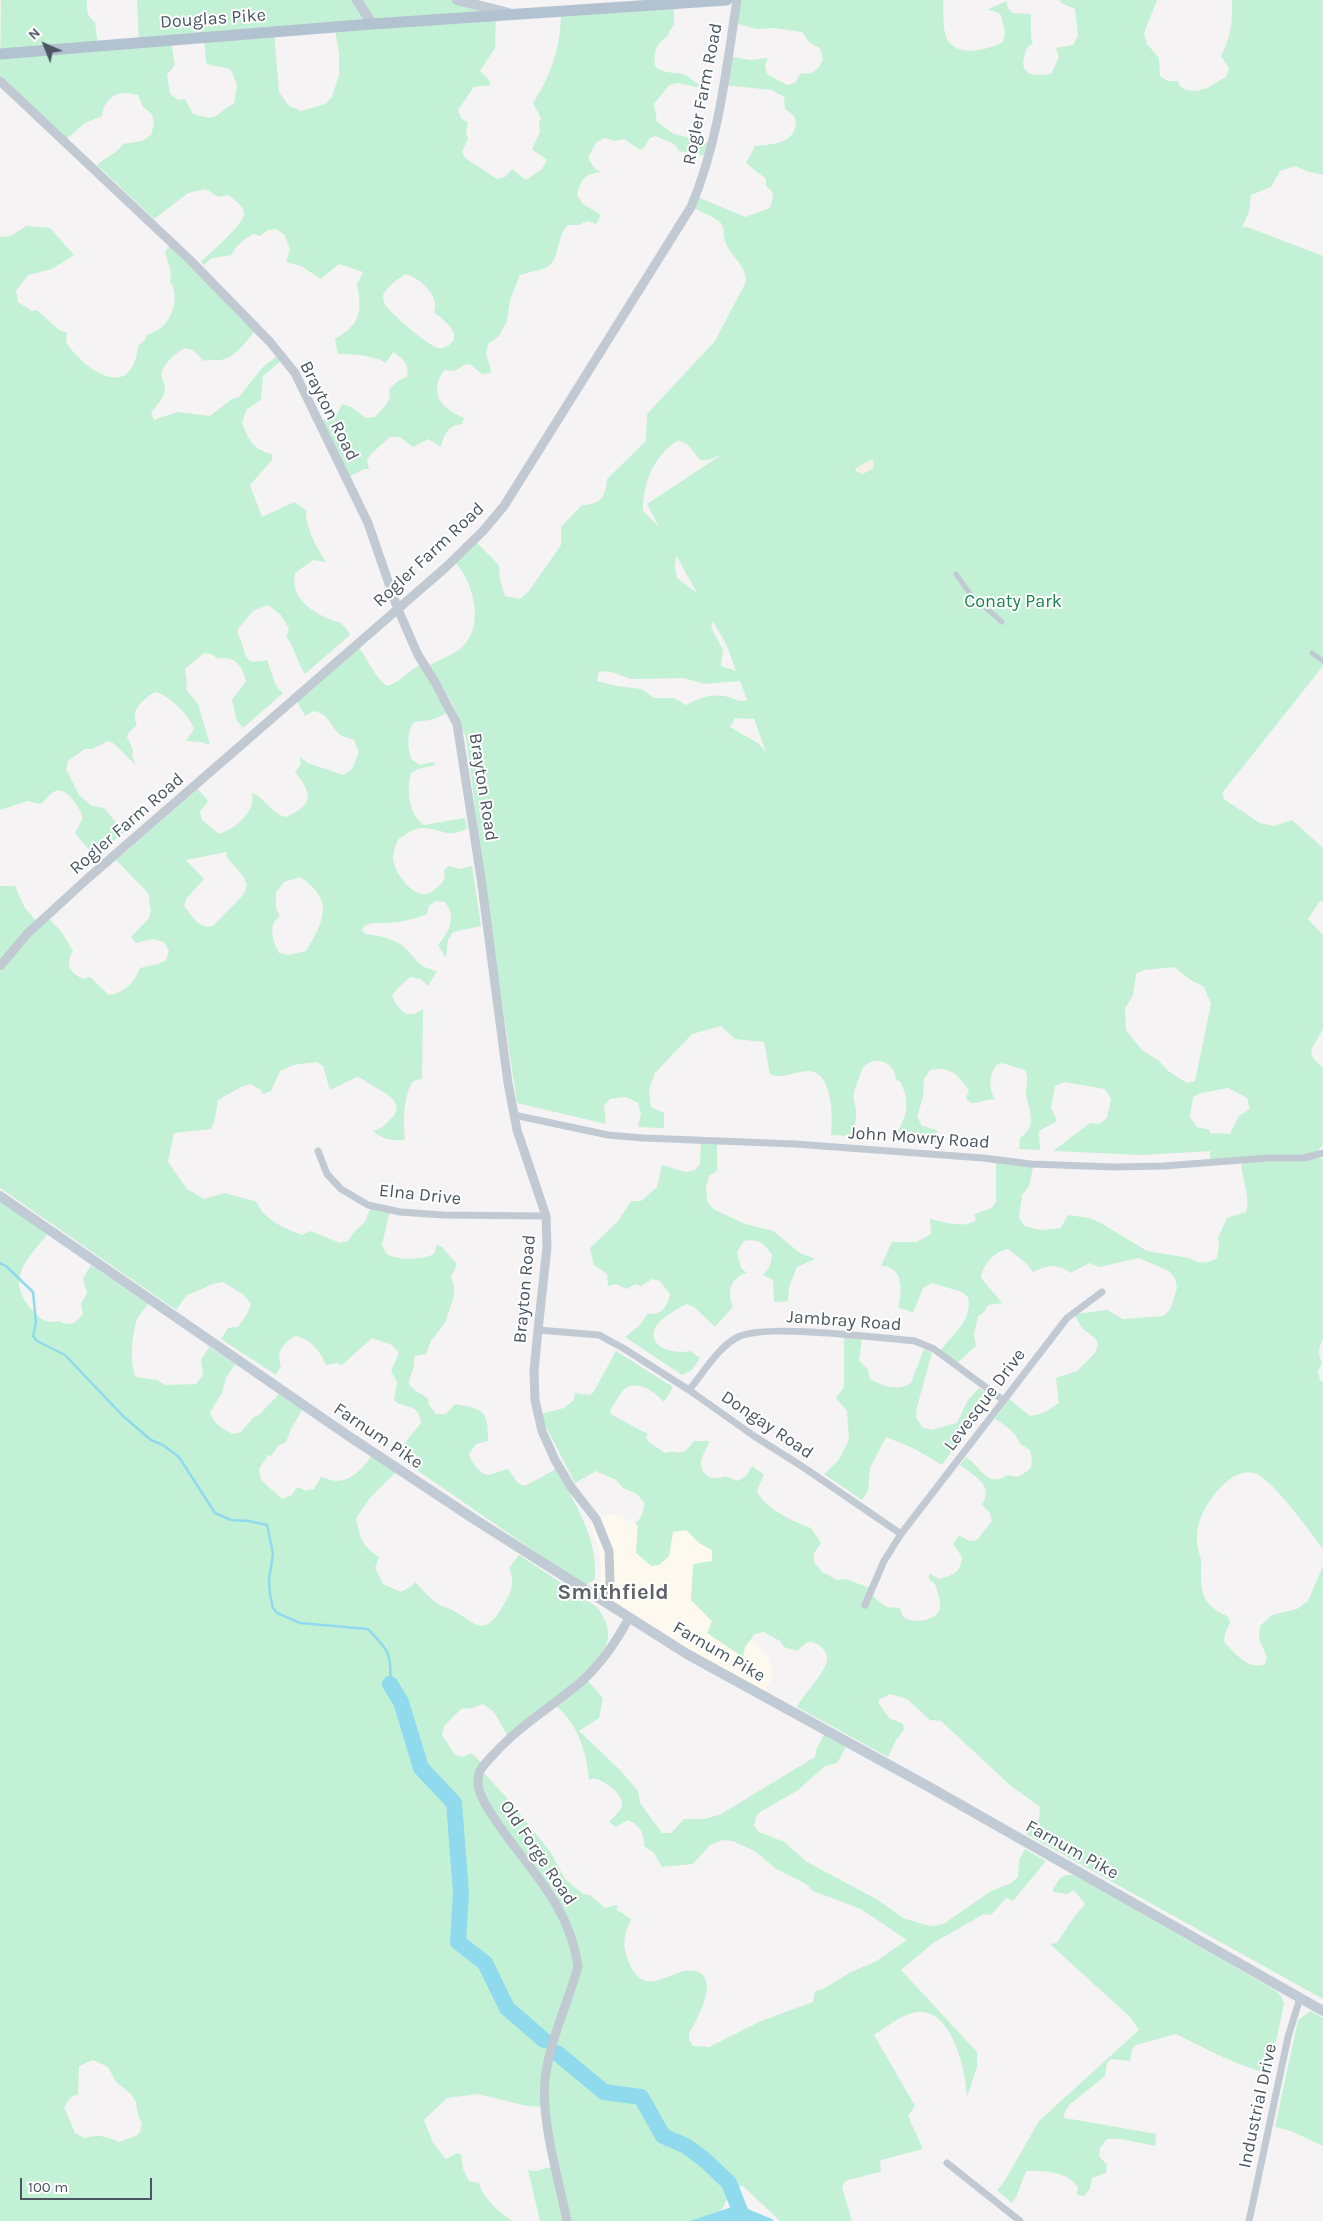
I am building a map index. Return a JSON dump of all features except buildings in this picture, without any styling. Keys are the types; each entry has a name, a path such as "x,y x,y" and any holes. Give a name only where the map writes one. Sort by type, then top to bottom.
{"main road":[{"path":"357,0 372,24"},
{"path":"457,0 514,14"},
{"name":"Douglas Pike","path":"0,54 372,24 727,0"},
{"name":"Farnum Pike","path":"0,1196 347,1435 474,1519 687,1654 931,1788 1323,2011"}],"street":[{"name":"Rogler Farm Road","path":"0,966 28,933 87,879 397,607 445,568 483,531 504,506 691,207 704,176 713,142 736,0"},
{"name":"Brayton Road","path":"0,80 188,259 270,342 295,373 368,523 397,607 418,654 457,724 481,878 508,1083 524,1151 546,1216 547,1246 534,1370 535,1400 542,1431 555,1460 571,1487 596,1519 609,1551 610,1582 603,1600"},
{"path":"956,574 970,594 1002,622"},
{"path":"1312,653 1323,661"},
{"name":"John Mowry Road","path":"514,1115 608,1135 795,1144 984,1158 1031,1164 1164,1166 1268,1158 1304,1158 1323,1153"},
{"name":"Elna Drive","path":"318,1151 326,1174 341,1189 368,1205 400,1212 443,1215 546,1216"},
{"name":"Levesque Drive","path":"901,1534 935,1492 1066,1318 1102,1292"},
{"name":"Dongay Road","path":"538,1330 599,1335 623,1348 690,1390 754,1436 901,1534"},
{"name":"Jambray Road","path":"690,1390 722,1349 739,1336 760,1331 790,1331 915,1341 934,1349 1003,1400"},
{"path":"865,1604 884,1561 901,1534"},
{"name":"Old Forge Road","path":"567,2221 544,2106 545,2081 550,2055 578,1966 576,1953 557,1904 493,1818 481,1799 478,1780 482,1768 502,1745 582,1681 598,1665 614,1647 629,1618"},
{"name":"Industrial Drive","path":"1249,2221 1288,2037 1300,1998"},
{"path":"947,2163 1020,2221"}],"shaded area":[{"path":"609,1514 618,1515 638,1526 635,1548 669,1556 673,1532 686,1530 699,1543 712,1550 712,1561 693,1564 691,1600 712,1621 707,1633 742,1656 745,1647 752,1639 768,1656 773,1669 771,1681 762,1695 624,1621 595,1600 601,1580 601,1569 599,1551 590,1524"}],"green space":[{"path":"1,0 87,0 88,12 95,22 98,44 139,41 137,0 460,0 496,16 495,48 480,71 491,85 474,87 458,110 461,118 468,123 466,133 468,139 462,152 465,158 497,179 505,177 512,169 526,180 542,169 547,160 532,149 540,132 539,123 541,118 533,103 540,92 554,59 561,24 561,11 674,4 674,25 668,36 660,42 656,49 655,66 663,71 683,74 701,85 697,87 678,83 669,85 654,104 657,122 674,134 709,143 707,156 679,151 674,144 656,136 650,138 644,148 640,150 624,139 615,141 604,138 596,143 588,157 594,168 601,172 584,178 577,195 583,204 601,215 596,224 587,221 579,225 568,225 561,235 551,264 520,275 510,300 507,321 499,336 488,344 486,354 491,370 490,373 482,374 471,365 466,364 454,371 444,370 439,379 437,393 439,399 449,410 464,418 462,424 453,426 447,431 441,447 428,439 413,447 400,437 390,437 367,460 369,469 364,469 347,478 319,422 337,414 342,404 351,407 366,418 375,417 388,401 389,390 397,382 407,377 408,372 405,362 393,352 386,363 375,358 338,354 335,339 350,328 358,316 357,284 363,272 339,264 321,279 301,266 286,262 290,249 284,234 276,229 268,230 260,236 254,234 250,236 235,248 231,255 212,258 204,265 201,262 234,230 243,217 243,209 238,202 228,195 218,197 206,189 188,193 154,219 97,165 123,144 142,141 151,135 154,124 152,114 143,107 138,95 125,93 114,96 106,103 102,116 85,123 64,141 0,79","holes":["335,30 339,54 339,75 332,97 325,104 301,111 289,106 279,92 274,33","204,38 206,63 231,70 237,85 234,104 216,116 208,117 193,114 185,99 178,100 170,94 167,75 175,65 171,41","406,274 412,276 428,289 435,300 434,312 453,332 453,341 449,345 438,348 426,341 386,306 383,295 396,280"]},
{"name":"Conaty Park","path":"737,0 943,0 945,35 947,39 958,49 973,51 989,48 1003,42 1005,32 1001,15 987,10 1006,1 1012,13 1031,14 1031,38 1033,43 1027,48 1023,63 1027,72 1043,75 1051,74 1059,57 1056,48 1073,45 1078,36 1075,9 1061,3 1060,0 1157,0 1144,33 1147,44 1159,58 1160,76 1168,81 1178,81 1180,86 1186,90 1196,91 1207,88 1226,77 1229,68 1221,56 1231,29 1232,0 1323,0 1323,175 1295,166 1280,171 1271,187 1251,195 1249,212 1242,228 1247,227 1323,256 1323,666 1222,793 1224,799 1260,823 1274,826 1292,820 1323,848 1323,901 1320,901 1308,919 1323,935 1323,1029 1311,1050 1313,1058 1323,1068 1323,1145 1319,1149 1317,1157 1323,1159 1323,1338 1319,1350 1322,1362 1318,1372 1320,1380 1323,1382 1323,1549 1280,1495 1270,1484 1254,1473 1236,1475 1220,1488 1202,1515 1198,1526 1197,1546 1201,1560 1201,1582 1204,1596 1212,1607 1227,1616 1230,1622 1224,1642 1243,1660 1259,1666 1265,1664 1267,1657 1259,1639 1260,1626 1272,1615 1297,1609 1308,1601 1323,1566 1323,1999 1026,1834 1032,1824 1039,1819 1040,1807 1011,1786 941,1721 930,1720 907,1699 890,1694 878,1702 889,1718 903,1724 904,1730 896,1740 888,1757 797,1707 825,1665 827,1657 822,1648 808,1642 797,1651 784,1647 780,1641 764,1632 755,1634 745,1647 743,1657 707,1633 712,1621 691,1600 693,1564 712,1561 712,1550 699,1543 686,1530 673,1532 669,1556 659,1565 651,1566 636,1553 638,1526 635,1524 641,1517 645,1504 637,1494 623,1488 616,1480 596,1471 575,1483 542,1419 541,1414 564,1408 574,1400 575,1393 588,1395 593,1393 616,1351 673,1387 664,1402 652,1392 642,1387 632,1386 626,1388 610,1410 612,1415 648,1434 646,1437 649,1442 665,1453 685,1451 694,1441 710,1441 701,1464 706,1475 710,1477 725,1476 737,1481 746,1476 752,1466 764,1475 757,1490 765,1502 780,1514 811,1528 821,1543 814,1553 814,1562 822,1572 837,1580 846,1579 869,1588 870,1594 886,1607 900,1608 901,1613 907,1619 918,1621 930,1619 938,1612 940,1605 935,1584 929,1579 929,1573 939,1579 949,1576 958,1570 962,1557 953,1544 959,1535 970,1541 977,1540 992,1521 990,1513 982,1505 986,1492 984,1486 977,1477 960,1465 966,1457 985,1475 995,1480 1007,1475 1018,1477 1031,1467 1030,1450 1020,1444 1013,1432 995,1419 1009,1399 1030,1416 1043,1413 1059,1403 1056,1378 1077,1371 1095,1353 1098,1345 1096,1339 1082,1328 1074,1314 1107,1310 1123,1319 1163,1316 1170,1310 1177,1288 1175,1278 1169,1271 1139,1258 1099,1267 1089,1263 1071,1273 1056,1266 1033,1272 1026,1263 1008,1249 990,1259 984,1268 981,1278 1002,1303 988,1305 984,1312 978,1316 974,1334 976,1346 956,1364 939,1352 964,1320 969,1306 968,1297 962,1292 932,1283 923,1288 913,1313 898,1307 901,1294 900,1280 894,1270 881,1266 892,1242 916,1242 931,1234 930,1219 954,1224 966,1224 976,1220 974,1214 992,1208 996,1202 996,1161 1034,1163 1029,1186 1022,1195 1019,1217 1024,1226 1041,1230 1061,1228 1068,1215 1089,1218 1147,1251 1189,1258 1200,1262 1217,1258 1218,1238 1227,1218 1246,1212 1247,1206 1247,1193 1241,1160 1210,1161 1210,1151 1143,1155 1053,1151 1090,1123 1099,1124 1107,1118 1111,1099 1105,1089 1064,1082 1055,1086 1051,1108 1057,1121 1039,1131 1040,1150 1019,1149 1020,1138 1026,1133 1031,1123 1026,1093 1027,1076 1025,1070 1002,1063 996,1065 991,1078 990,1086 995,1099 974,1103 971,1103 966,1098 969,1090 953,1072 943,1069 930,1070 924,1079 923,1097 917,1117 922,1126 937,1130 936,1143 895,1139 905,1116 906,1097 900,1081 896,1080 893,1069 884,1062 873,1061 863,1068 861,1072 854,1093 856,1119 853,1136 831,1135 830,1097 827,1087 816,1073 803,1071 784,1076 770,1074 764,1042 735,1039 721,1026 692,1034 655,1073 649,1090 651,1107 664,1113 664,1128 638,1127 641,1114 638,1103 626,1097 610,1099 604,1106 606,1124 517,1103 490,921 466,738 453,705 430,665 461,648 473,629 475,618 472,594 468,582 456,563 477,543 499,565 500,580 505,596 520,599 529,591 561,545 561,527 582,505 594,503 604,495 607,479 646,441 647,414 715,341 746,282 741,265 727,247 722,224 693,207 695,196 745,217 770,208 773,196 766,186 766,179 746,163 755,146 774,144 791,136 796,121 791,113 785,109 784,97 772,90 724,85 728,56 750,60 768,58 765,66 767,74 787,85 795,83 801,73 809,74 815,71 823,60 820,48 809,42 802,32 774,28 757,29 735,23","holes":["678,440 688,445 700,460 709,460 721,455 647,504 659,527 643,511 643,500 651,471 669,447","676,555 697,593 677,578 675,567","713,621 727,646 736,671 721,666 723,650 711,627","599,671 612,672 630,679 683,678 705,684 740,681 747,700 741,701 724,696 709,696 686,705 674,698 654,698 642,689 597,681","735,718 754,719 766,752 759,744 730,727","1174,967 1204,987 1211,1004 1195,1081 1187,1083 1168,1071 1158,1060 1142,1050 1126,1030 1125,1009 1133,995 1136,974 1144,970","1228,1088 1247,1098 1250,1109 1239,1116 1230,1134 1210,1133 1210,1130 1197,1127 1190,1117 1193,1097 1201,1093"]},
{"path":"27,226 50,228 74,255 52,269 28,275 16,291 18,302 32,311 37,310 59,330 67,333 66,342 74,353 96,371 107,376 118,377 127,373 134,363 138,346 145,340 147,335 161,328 169,318 175,299 170,281 171,272 165,252 170,245 255,331 240,349 225,359 204,361 193,350 185,348 173,356 162,372 161,376 165,392 151,413 154,420 177,412 210,416 232,399 239,397 263,367 277,356 281,361 263,376 261,400 247,409 242,423 252,443 260,450 272,454 272,460 250,485 262,517 294,502 306,510 307,523 315,544 326,562 313,560 295,573 295,589 298,596 308,607 341,624 350,635 305,674 286,636 289,629 281,615 268,605 253,611 238,629 245,655 249,660 255,662 267,660 276,686 283,693 243,728 237,721 232,700 246,681 243,671 237,663 229,658 218,659 211,654 204,653 185,669 186,689 198,704 210,745 186,741 194,729 192,724 172,701 155,692 138,706 135,715 137,725 129,732 127,737 133,750 132,756 136,765 113,743 108,741 92,749 85,749 68,761 66,769 79,795 92,806 104,808 124,832 95,857 75,833 83,818 76,803 63,791 53,792 41,804 27,801 0,810 0,237 10,236"},
{"path":"358,647 379,678 387,686 420,665 448,713 431,720 414,722 411,726 409,745 411,759 420,765 433,762 436,765 418,769 411,773 409,794 412,809 419,821 424,825 465,818 467,829 450,833 426,828 411,831 398,841 393,856 394,864 407,885 413,890 426,894 433,891 443,882 445,877 444,870 449,866 459,869 472,866 481,926 453,932 448,940 446,958 438,945 448,930 451,919 449,908 445,902 435,901 429,906 427,914 397,922 369,924 364,926 362,930 365,934 399,943 421,965 437,971 428,986 421,979 410,977 392,996 404,1013 418,1013 423,1009 422,1079 413,1081 407,1094 404,1118 405,1140 388,1139 373,1131 384,1126 395,1115 397,1109 393,1099 383,1091 357,1077 330,1090 323,1066 317,1062 293,1065 280,1071 271,1091 263,1094 261,1090 251,1084 241,1087 218,1100 215,1119 211,1129 174,1133 168,1162 187,1189 204,1199 225,1193 257,1202 269,1218 302,1235 311,1231 340,1243 348,1241 354,1232 365,1222 371,1207 390,1210 382,1245 389,1255 405,1259 418,1258 434,1254 437,1245 442,1247 457,1264 451,1277 454,1285 454,1296 445,1323 431,1341 426,1354 414,1356 413,1371 409,1383 428,1398 429,1405 436,1414 446,1414 455,1404 473,1408 483,1413 487,1423 488,1441 476,1444 469,1454 479,1470 485,1474 488,1475 508,1469 518,1483 525,1486 556,1469 584,1521 593,1549 595,1579 586,1585 398,1457 408,1439 421,1423 420,1416 414,1409 394,1400 397,1382 391,1371 399,1353 392,1345 372,1338 342,1365 337,1363 326,1365 314,1346 306,1340 295,1336 287,1342 280,1352 281,1366 276,1375 221,1339 228,1328 238,1327 247,1314 251,1304 244,1295 223,1282 212,1284 186,1296 176,1310 0,1188 0,972 16,950 48,918 61,931 73,951 69,964 74,974 83,979 90,977 109,995 119,992 128,986 140,968 166,960 169,951 164,942 153,939 136,943 131,937 149,918 151,911 149,895 116,860 198,789 208,801 200,812 202,820 219,834 232,828 248,813 251,807 252,793 261,798 276,813 286,817 302,808 308,798 305,786 295,772 301,764 300,757 308,763 343,775 352,769 359,752 354,740 340,734 326,717 319,713 314,711 305,716 297,701","holes":["227,852 226,856 243,876 247,885 244,894 213,926 204,926 196,921 184,906 186,899 204,879 186,860","300,877 318,894 323,911 321,920 318,930 306,951 289,955 279,953 272,933 272,928 280,916 276,908 276,892 284,882"]},
{"path":"0,886 15,886 25,908 37,922 0,964"},
{"path":"717,1140 717,1171 709,1176 706,1188 707,1201 713,1209 745,1224 773,1231 800,1253 815,1259 797,1267 789,1287 788,1301 774,1302 773,1280 763,1275 770,1266 772,1255 758,1241 744,1241 737,1252 741,1268 747,1273 737,1278 731,1286 730,1296 733,1307 715,1327 694,1307 687,1304 668,1315 655,1328 654,1338 661,1347 679,1352 690,1351 700,1358 692,1370 682,1375 625,1337 640,1325 648,1313 657,1314 663,1310 670,1294 660,1281 652,1279 641,1286 635,1284 627,1289 616,1284 608,1286 607,1274 594,1265 590,1248 618,1221 631,1201 641,1201 657,1187 662,1165 686,1172 695,1170 700,1164 701,1141"},
{"path":"0,1196 50,1231 27,1260 19,1279 24,1299 42,1319 48,1322 59,1321 70,1324 83,1314 81,1304 87,1293 83,1278 91,1265 148,1304 138,1317 134,1330 132,1356 136,1377 157,1380 165,1385 196,1384 203,1375 201,1360 209,1347 235,1364 226,1378 222,1393 210,1412 213,1419 222,1428 233,1434 241,1432 279,1394 302,1410 286,1442 278,1446 271,1456 268,1455 259,1469 261,1480 282,1499 292,1495 297,1487 306,1491 314,1489 321,1477 333,1481 347,1479 361,1469 371,1456 396,1472 370,1498 356,1518 362,1540 368,1549 379,1557 375,1568 383,1584 401,1592 412,1586 415,1582 430,1598 441,1606 449,1608 478,1625 484,1625 497,1616 509,1595 512,1583 509,1568 519,1555 597,1607 607,1626 608,1638 603,1650 593,1663 565,1691 507,1735 494,1712 483,1704 461,1709 444,1726 442,1735 455,1755 463,1757 471,1753 483,1764 483,1772 507,1798 551,1853 565,1879 583,1894 590,1895 605,1908 617,1905 617,1910 631,1919 626,1931 624,1946 629,1963 634,1973 640,1979 647,1981 661,1980 689,1970 702,1974 706,1980 706,1995 700,2013 689,2034 689,2039 693,2046 709,2047 761,2021 813,2002 815,1991 823,1989 851,1972 875,1962 907,1940 861,1909 813,1891 806,1884 776,1869 756,1852 733,1841 722,1840 710,1845 693,1864 662,1867 654,1853 644,1846 642,1834 635,1824 628,1820 616,1827 609,1822 621,1808 621,1799 612,1788 603,1782 595,1779 589,1780 584,1750 580,1740 571,1722 557,1707 588,1681 603,1698 599,1718 579,1731 620,1770 638,1791 640,1803 662,1833 671,1833 684,1819 705,1819 721,1814 815,1757 816,1750 824,1735 846,1747 837,1763 825,1766 798,1790 760,1812 756,1817 754,1826 759,1832 784,1842 807,1862 878,1900 903,1918 926,1925 935,1926 945,1923 991,1891 1011,1883 1018,1877 1019,1860 1025,1849 1046,1861 1013,1901 1006,1898 991,1915 984,1914 933,1943 901,1970 977,2052 977,2067 967,2097 961,2060 950,2034 943,2023 934,2016 923,2012 904,2016 874,2035 915,2106 908,2116 923,2149 881,2160 881,2171 845,2181 842,2187 852,2221 780,2221 742,2185 728,2196 723,2208 716,2216 700,2221 540,2221 528,2170 536,2171 555,2166 544,2107 527,2106 478,2094 447,2098 424,2120 433,2143 446,2159 457,2153 461,2154 463,2169 469,2181 479,2183 488,2200 513,2221 0,2221","holes":["93,2060 108,2067 116,2082 131,2094 136,2102 142,2124 140,2132 136,2136 119,2142 102,2136 84,2138 75,2133 64,2107 70,2098 78,2094 79,2066"]},
{"path":"844,1338 862,1339 859,1360 868,1370 870,1379 895,1388 911,1383 924,1349 932,1353 917,1407 916,1417 922,1427 931,1430 957,1423 968,1400 979,1388 984,1391 987,1402 942,1465 915,1449 886,1437 870,1468 868,1491 862,1500 824,1474 838,1461 849,1440 847,1411 836,1398 844,1387"},
{"path":"1066,1875 1074,1875 1275,1990 1281,1996 1284,2004 1269,2074 1233,2061 1176,2034 1136,2045 1132,2049 1130,2061 1111,2059 1107,2063 1105,2076 1069,2105 1063,2116 1065,2118 1156,2134 1155,2146 1121,2139 1107,2139 1100,2148 1099,2156 1107,2165 1106,2173 1092,2178 1090,2189 1084,2196 1077,2195 1078,2187 1062,2175 1027,2171 1012,2203 997,2190 1004,2182 1039,2121 1139,2030 1130,2017 1050,1944 1057,1943 1085,1904 1074,1890 1067,1894 1053,1892 1060,1878"},
{"path":"1311,2011 1323,2018 1323,2146 1291,2131 1275,2127 1298,2020"}],"sand":[{"path":"873,460 874,466 872,469 863,474 855,471 856,468"}],"water":[{"path":"738,2205 774,2221 690,2221"}],"waterway":[{"path":"0,1263 6,1266 33,1292 36,1323 33,1336 37,1341 65,1355 123,1416 151,1440 163,1445 179,1457 215,1513 231,1520 267,1525 273,1554 269,1580 270,1594 273,1608 277,1613 300,1623 368,1629 388,1654 390,1684"},
{"path":"390,1684 401,1702 421,1768 454,1803 461,1893 458,1942 485,1963 507,2008 544,2040"},
{"path":"557,2053 604,2092 641,2097 663,2136 686,2146 705,2160 729,2183 744,2221"}],"district":[{"name":"Smithfield","path":"613,1593"}]}
